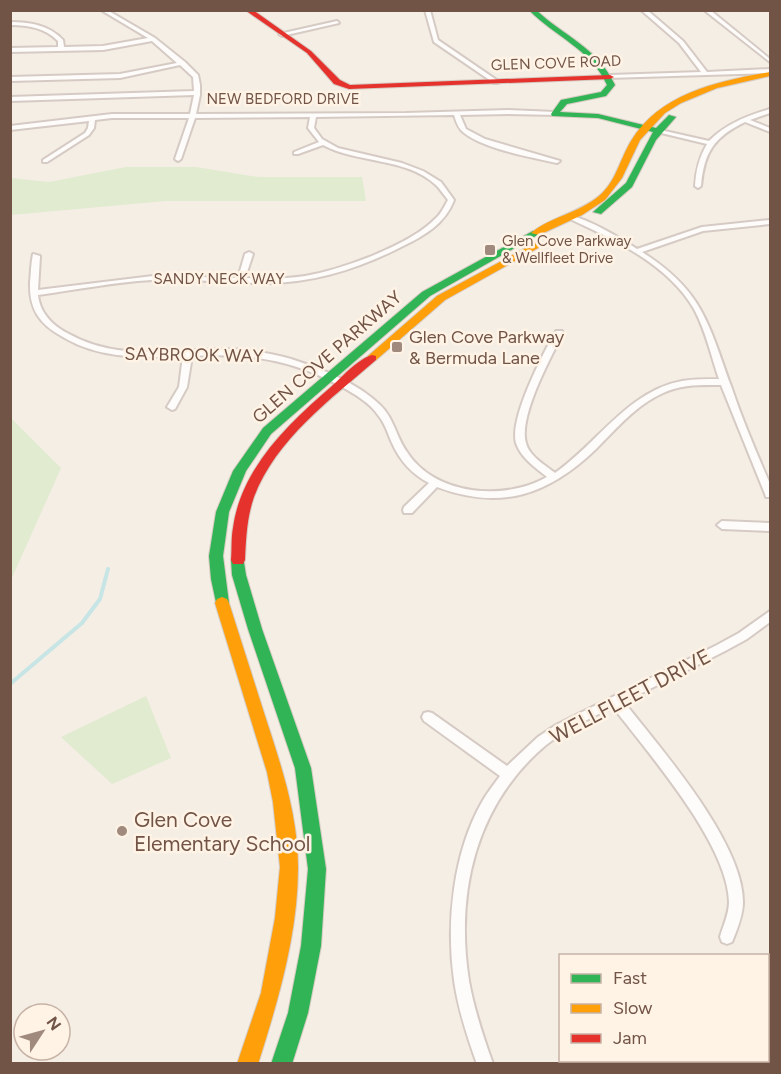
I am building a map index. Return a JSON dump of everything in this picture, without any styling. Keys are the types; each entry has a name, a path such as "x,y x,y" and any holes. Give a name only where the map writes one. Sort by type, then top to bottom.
{"main road":[{"path":"248,10 282,34"},
{"path":"532,10 546,24 586,48 610,77 611,88 606,92 564,102 555,114"},
{"name":"GLEN COVE ROAD","path":"282,34 309,51 342,85 358,87 610,77"},
{"name":"GLEN COVE PARKWAY","path":"247,1064 271,993 284,918 289,867 282,802 275,772 222,602 216,573 217,536 224,504 232,483 254,447 267,431 426,294 457,275 575,219 603,210 622,193 633,179 646,146 648,129 663,112 690,97 771,73"},
{"name":"GLEN COVE PARKWAY","path":"648,129 710,95 771,79"},
{"name":"NEW BEDFORD DRIVE","path":"555,114 598,116 648,129"},
{"name":"GLEN COVE PARKWAY","path":"281,1064 298,1013 311,946 317,869 303,768 255,629 239,575 237,541 244,506 258,472 268,456 291,429 441,298 575,219"}],"street":[{"path":"103,10 153,39 196,76 197,93 178,159"},
{"path":"427,10 436,41 496,82"},
{"path":"643,10 686,46 705,73"},
{"path":"706,10 771,61"},
{"path":"282,34 337,22"},
{"path":"10,23 31,25 49,31 61,41 61,50"},
{"path":"10,50 114,47 153,39"},
{"path":"10,79 120,76 183,63"},
{"name":"GLEN COVE ROAD","path":"610,77 771,73"},
{"path":"10,99 197,93"},
{"path":"698,186 700,162 709,143 727,129 771,111"},
{"name":"NEW BEDFORD DRIVE","path":"10,128 92,118 192,115 508,112 555,114"},
{"path":"456,113 464,129 473,135 531,156 557,161"},
{"path":"296,153 323,143 311,128 314,114"},
{"path":"45,161 87,134 91,128 92,118"},
{"path":"745,120 771,130"},
{"name":"NEW BEDFORD DRIVE","path":"648,129 709,143"},
{"name":"SANDY NECK WAY","path":"35,293 151,278 241,280 303,278 356,265 422,233 436,224 447,212 451,200 446,189 432,177 406,167 343,151 323,143"},
{"path":"575,219 638,251 657,265 693,302 707,328 725,382 771,494"},
{"path":"638,251 702,229 768,222 771,230"},
{"path":"241,280 249,254"},
{"name":"SAYBROOK WAY","path":"36,256 35,301 48,323 82,345 126,355 252,353 291,363 343,383 377,406 387,420 392,436 405,459 428,478 464,491 484,494 508,493 541,485 588,450 640,402 680,384 725,382"},
{"path":"554,477 533,460 521,443 520,431 539,373 559,333"},
{"path":"172,407 183,387 188,354"},
{"path":"408,510 436,482"},
{"path":"722,525 771,527"},
{"name":"WELLFLEET DRIVE","path":"485,1064 474,1038 464,990 458,944 459,899 470,848 483,815 508,774 541,742 556,731 743,636 771,616"},
{"path":"615,700 707,824 728,865 735,884 736,903 726,937"},
{"path":"428,717 508,774"}],"green space":[{"path":"126,167 196,167 258,177 362,177 366,201 166,201 11,215 11,178 49,182"},
{"path":"11,418 61,468 11,580"},
{"path":"146,696 171,758 112,784 61,737"}],"waterway":[{"path":"10,684 82,623 100,599 108,569"}],"traffic: fast":[{"path":"532,10 597,60 611,85 603,94 564,102 555,114"},
{"path":"555,114 598,116 654,130"},
{"path":"598,212 629,185 656,133 672,117"},
{"path":"222,603 216,556 222,512 240,471 267,431 426,294 536,233"},
{"path":"238,560 239,575 255,629 303,768 317,869 311,946 298,1013 281,1064"}],"traffic: slow":[{"path":"536,233 579,213 602,198 618,178 636,139 662,111 678,101 714,86 770,74"},
{"path":"372,358 441,298 535,246"},
{"path":"222,603 275,772 282,802 289,867 284,918 271,993 247,1064"}],"traffic: jam":[{"path":"248,10 309,52 337,82 349,87 610,77"},
{"path":"238,560 240,527 248,497 261,469 300,421 372,358"}],"place":[{"name":"Glen Cove Parkway & Wellfleet Drive","path":"490,250"},
{"name":"Glen Cove Parkway & Bermuda Lane","path":"397,347"},
{"name":"Glen Cove Elementary School","path":"122,831"}]}
